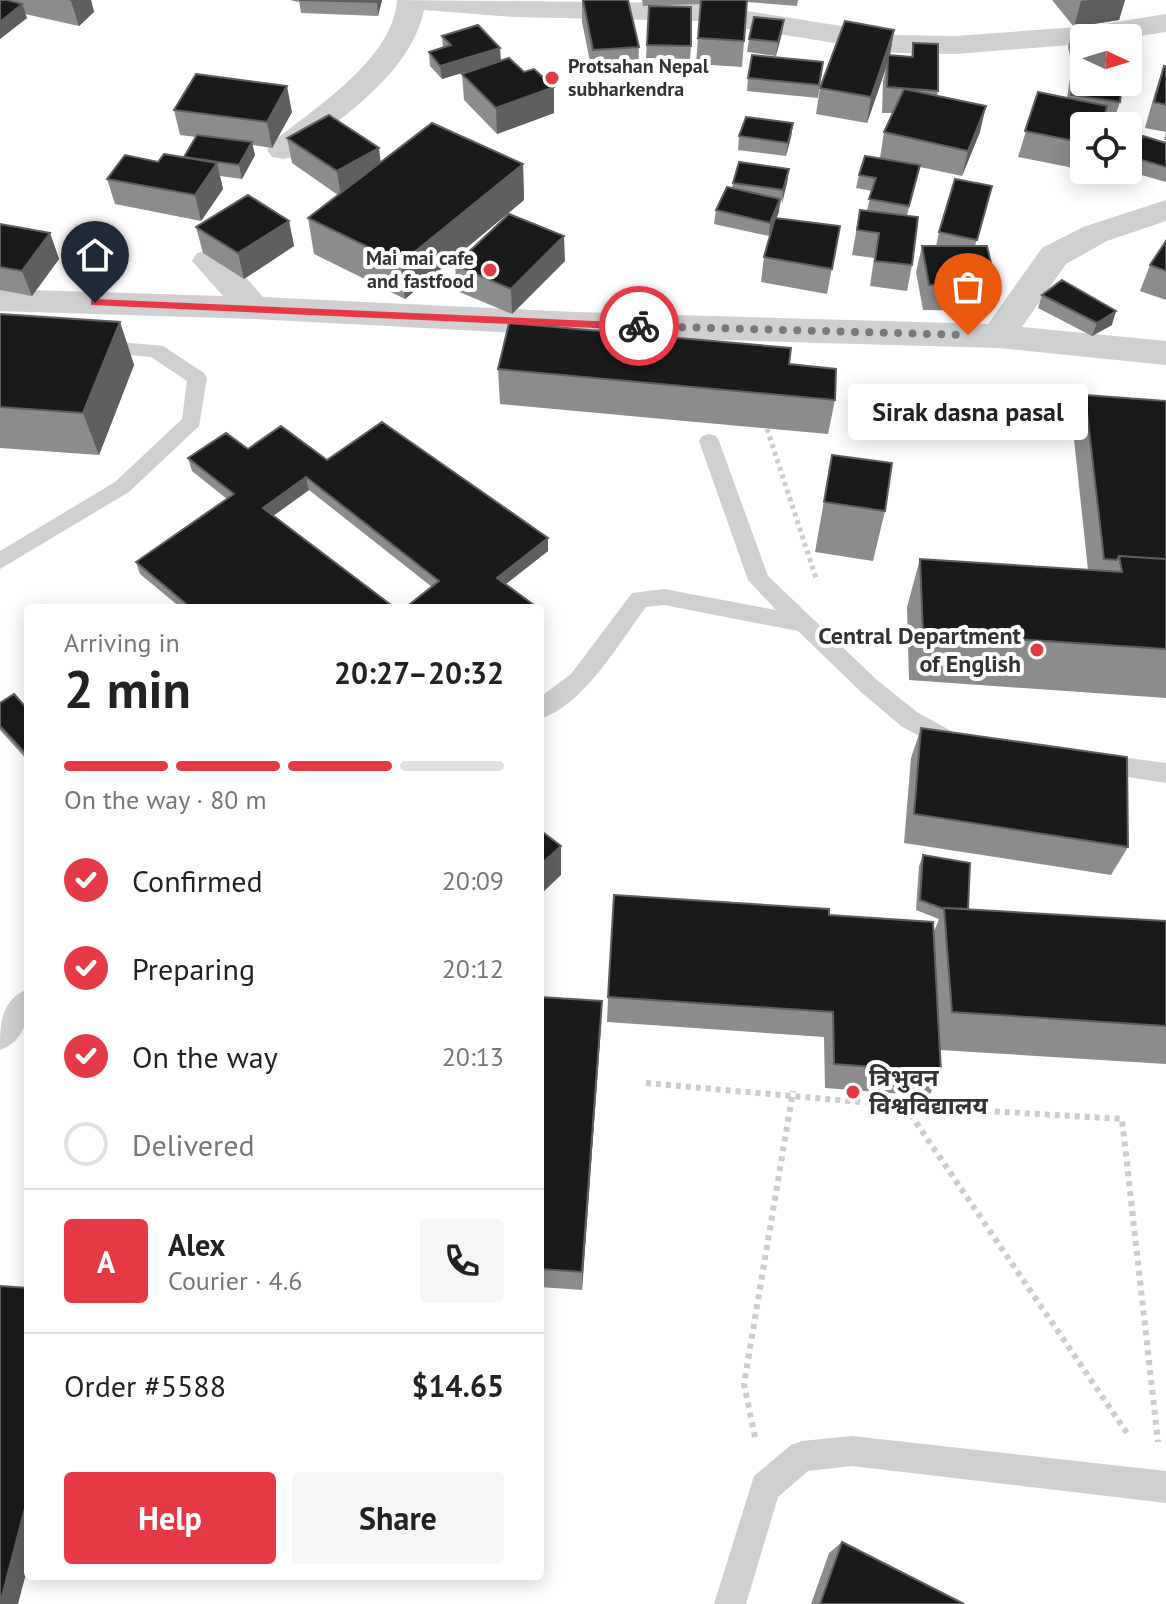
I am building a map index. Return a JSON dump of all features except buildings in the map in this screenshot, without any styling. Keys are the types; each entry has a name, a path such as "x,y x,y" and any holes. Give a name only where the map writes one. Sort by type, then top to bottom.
{"street":[{"path":"283,150 385,63 406,27 412,0 514,8 698,12 896,44 955,45 1092,35 1166,23"},
{"path":"998,336 1054,256 1095,234 1166,210"},
{"path":"209,261 254,308"},
{"path":"0,300 254,308 575,324 998,336 1166,353"}],"lane":[{"path":"0,561 122,487 192,421 197,378 156,351 78,344"},
{"path":"709,441 759,580 869,686 909,719 954,744 982,748"},
{"path":"544,707 579,680 640,599 664,597 805,624"},
{"path":"1079,762 1166,773"},
{"path":"0,1038 24,1006"},
{"path":"730,1604 765,1487 802,1456 852,1451 1164,1487"}],"path":[{"path":"767,429 818,583"},
{"path":"646,1083 905,1106 1122,1119 1164,1487"},
{"path":"765,1487 744,1384 793,1091"},
{"path":"905,1106 1164,1487"}],"way so far":[{"path":"639,326 968,335"}],"place":[{"name":"Protsahan Nepal subharkendra","path":"552,78"},
{"name":"Mai mai cafe and fastfood","path":"490,270"},
{"name":"Sirak dasna pasal","path":"968,335"},
{"name":"Central Department of English","path":"1037,650"},
{"name":"त्रिभुवन विश्वविद्यालय","path":"853,1092"}],"route":[{"path":"95,303 639,326"}]}
